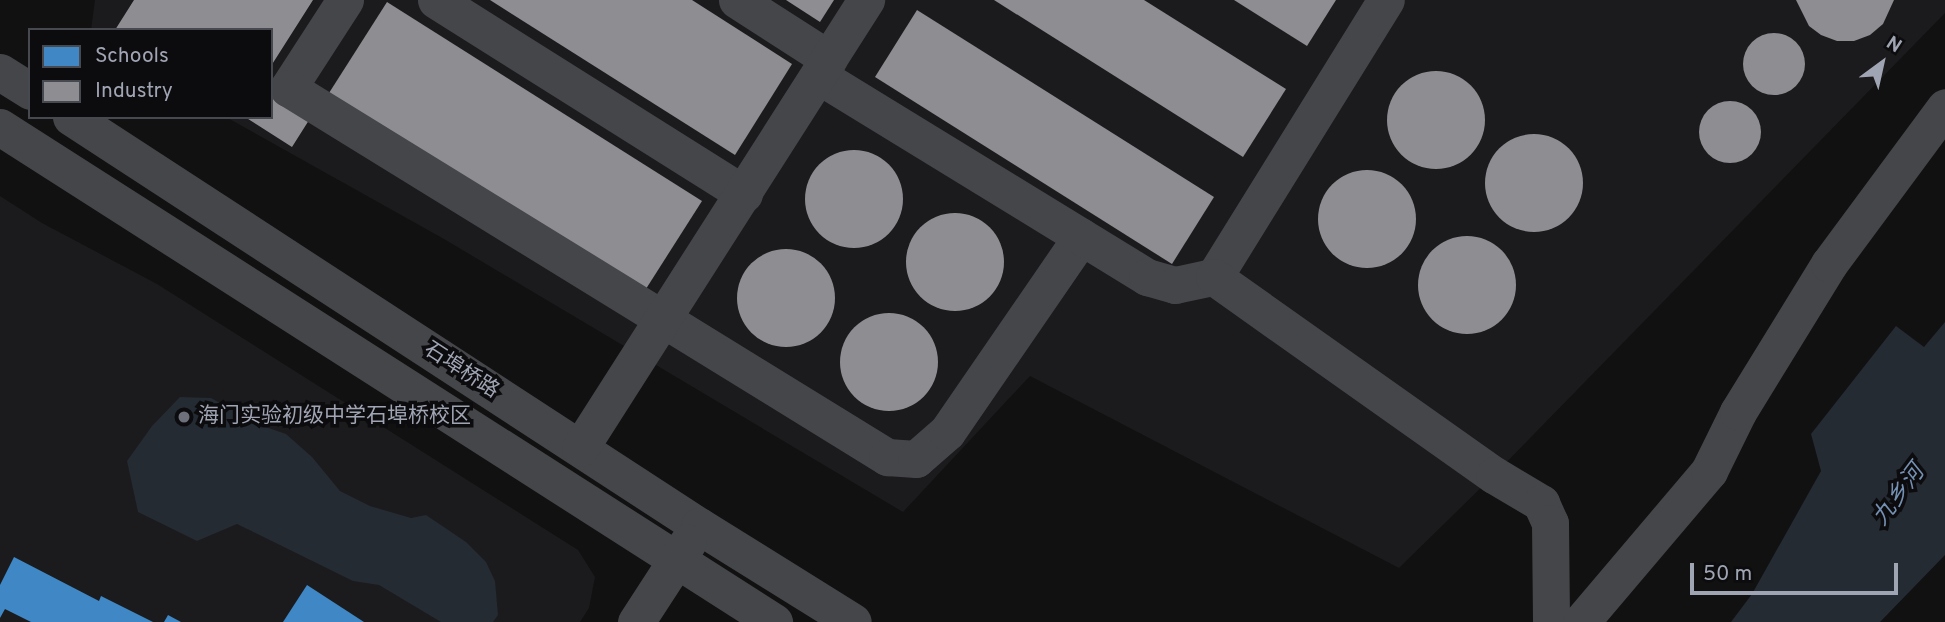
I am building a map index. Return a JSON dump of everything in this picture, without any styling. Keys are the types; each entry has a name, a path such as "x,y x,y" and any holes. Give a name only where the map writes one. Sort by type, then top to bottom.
{"street":[{"path":"345,0 288,88 663,322 887,457 916,458 947,432 1081,237"},
{"path":"436,0 744,194"},
{"path":"737,0 824,68 1081,237 1147,277 1175,285 1214,277 1386,0"},
{"path":"579,448 663,322 866,0"},
{"path":"0,72 28,90"},
{"name":"石埠桥路","path":"74,119 699,526 853,622"},
{"path":"1581,622 1709,471 1738,412 1829,264 1941,120"},
{"name":"石埠桥路","path":"0,127 774,622"},
{"path":"1214,277 1494,475 1541,503 1550,523 1551,622"},
{"path":"636,622 699,526"}],"shaded area":[{"path":"95,0 1945,0 1945,13 1494,475 1399,568 1030,376 903,512 444,239 230,119 273,119 273,28 91,28"},
{"name":"海门实验初级中学石埠桥校区","path":"0,196 42,223 157,284 578,550 595,577 589,608 580,622 0,622"}],"water":[{"name":"九乡河","path":"1945,322 1945,555 1880,622 1731,622 1752,594 1821,471 1811,434 1896,326 1924,347"},
{"path":"180,397 211,398 260,425 286,434 312,457 340,491 370,506 411,518 426,515 466,542 486,562 495,581 498,615 493,622 441,622 379,585 353,581 237,524 197,541 138,512 127,461 152,426"}],"building: Schools":[{"path":"14,557 99,601 101,596 153,622 31,622 5,609 0,618 0,585"},
{"path":"307,585 364,622 283,622"},
{"path":"168,615 181,622 164,622"}],"building: Industry":[{"path":"134,0 313,0 273,63 273,28 116,28"},
{"path":"490,0 692,0 792,64 735,155"},
{"path":"786,0 834,0 820,22"},
{"path":"994,0 1144,0 1286,89 1243,157"},
{"path":"1234,0 1336,0 1307,46"},
{"path":"1796,0 1894,0 1883,24 1870,35 1854,41 1837,41 1821,35 1809,26"},
{"path":"387,2 702,201 644,292 329,93"},
{"path":"917,10 1214,197 1172,264 875,77"},
{"path":"1768,33 1780,33 1796,42 1803,52 1803,76 1796,86 1780,95 1768,95 1757,90 1748,81 1743,70 1743,58 1748,47 1757,38"},
{"path":"1436,71 1455,75 1471,85 1481,101 1485,120 1481,139 1471,155 1455,165 1436,169 1417,165 1401,155 1391,139 1387,120 1391,101 1401,85 1417,75"},
{"path":"273,93 311,117 292,147 248,119 273,119"},
{"path":"1724,101 1736,101 1752,110 1759,120 1759,144 1752,154 1736,163 1724,163 1713,158 1704,149 1699,138 1699,126 1704,115 1713,106"},
{"path":"1534,134 1553,138 1569,148 1579,164 1583,183 1579,202 1569,218 1553,228 1534,232 1515,228 1499,218 1489,202 1485,183 1489,164 1499,148 1515,138"},
{"path":"854,150 873,154 889,164 899,180 903,199 899,218 889,234 873,244 854,248 835,244 819,234 809,218 805,199 809,180 819,164 835,154"},
{"path":"1367,170 1386,174 1402,184 1412,200 1416,219 1412,238 1402,254 1386,264 1367,268 1348,264 1332,254 1322,238 1318,219 1322,200 1332,184 1348,174"},
{"path":"955,213 974,217 990,227 1000,243 1004,262 1000,281 990,297 974,307 955,311 936,307 920,297 910,281 906,262 910,243 920,227 936,217"},
{"path":"1467,236 1486,240 1502,250 1512,266 1516,285 1512,304 1502,320 1486,330 1467,334 1448,330 1432,320 1422,304 1418,285 1422,266 1432,250 1448,240"},
{"path":"786,249 805,253 821,263 831,279 835,298 831,317 821,333 805,343 786,347 767,343 751,333 741,317 737,298 741,279 751,263 767,253"},
{"path":"889,313 908,317 924,327 934,343 938,362 934,381 924,397 908,407 889,411 870,407 854,397 844,381 840,362 844,343 854,327 870,317"}],"place":[{"name":"海门实验初级中学石埠桥校区","path":"184,417"}]}
